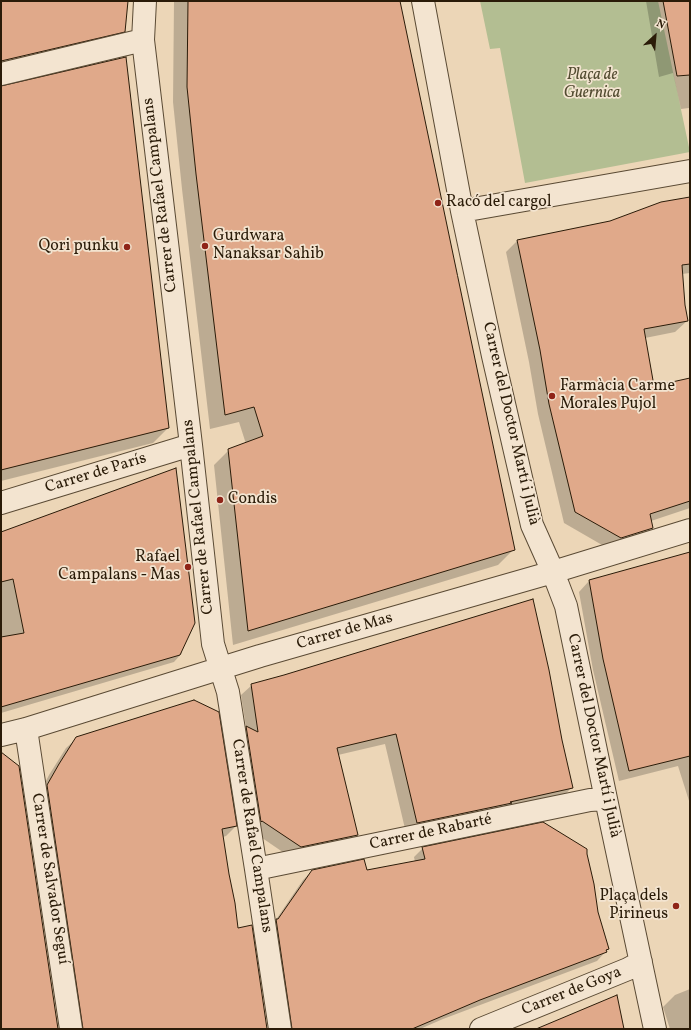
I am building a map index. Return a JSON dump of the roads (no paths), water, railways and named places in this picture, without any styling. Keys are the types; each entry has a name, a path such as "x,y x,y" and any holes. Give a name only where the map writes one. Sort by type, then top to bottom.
{"street":[{"name":"Carrer de Rafael Campalans","path":"145,1 143,40 213,644 228,692 280,1029"},
{"name":"Carrer del Doctor Martí i Julià","path":"423,1 462,211 493,356 532,525 566,606 655,1029"},
{"path":"1,74 143,40"},
{"path":"462,211 690,170"},
{"name":"Carrer de París","path":"1,503 191,445"},
{"name":"Carrer de Mas","path":"1,735 26,729 220,668 553,572 690,530"},
{"name":"Carrer de Salvador Seguí","path":"26,729 71,1029"},
{"name":"Carrer de Rabarté","path":"256,869 590,800 606,799"},
{"name":"Carrer de Goya","path":"481,1029 628,969 641,962"}],"place":[{"name":"Racó del cargol","path":"438,203"},
{"name":"Gurdwara Nanaksar Sahib","path":"205,246"},
{"name":"Qori punku","path":"127,247"},
{"name":"Farmàcia Carme Morales Pujol","path":"552,396"},
{"name":"Condis","path":"220,500"},
{"name":"Rafael Campalans - Mas","path":"188,567"},
{"name":"Plaça dels Pirineus","path":"676,906"}],"park label":[{"name":"Plaça de Guernica","path":"592,85"}]}
